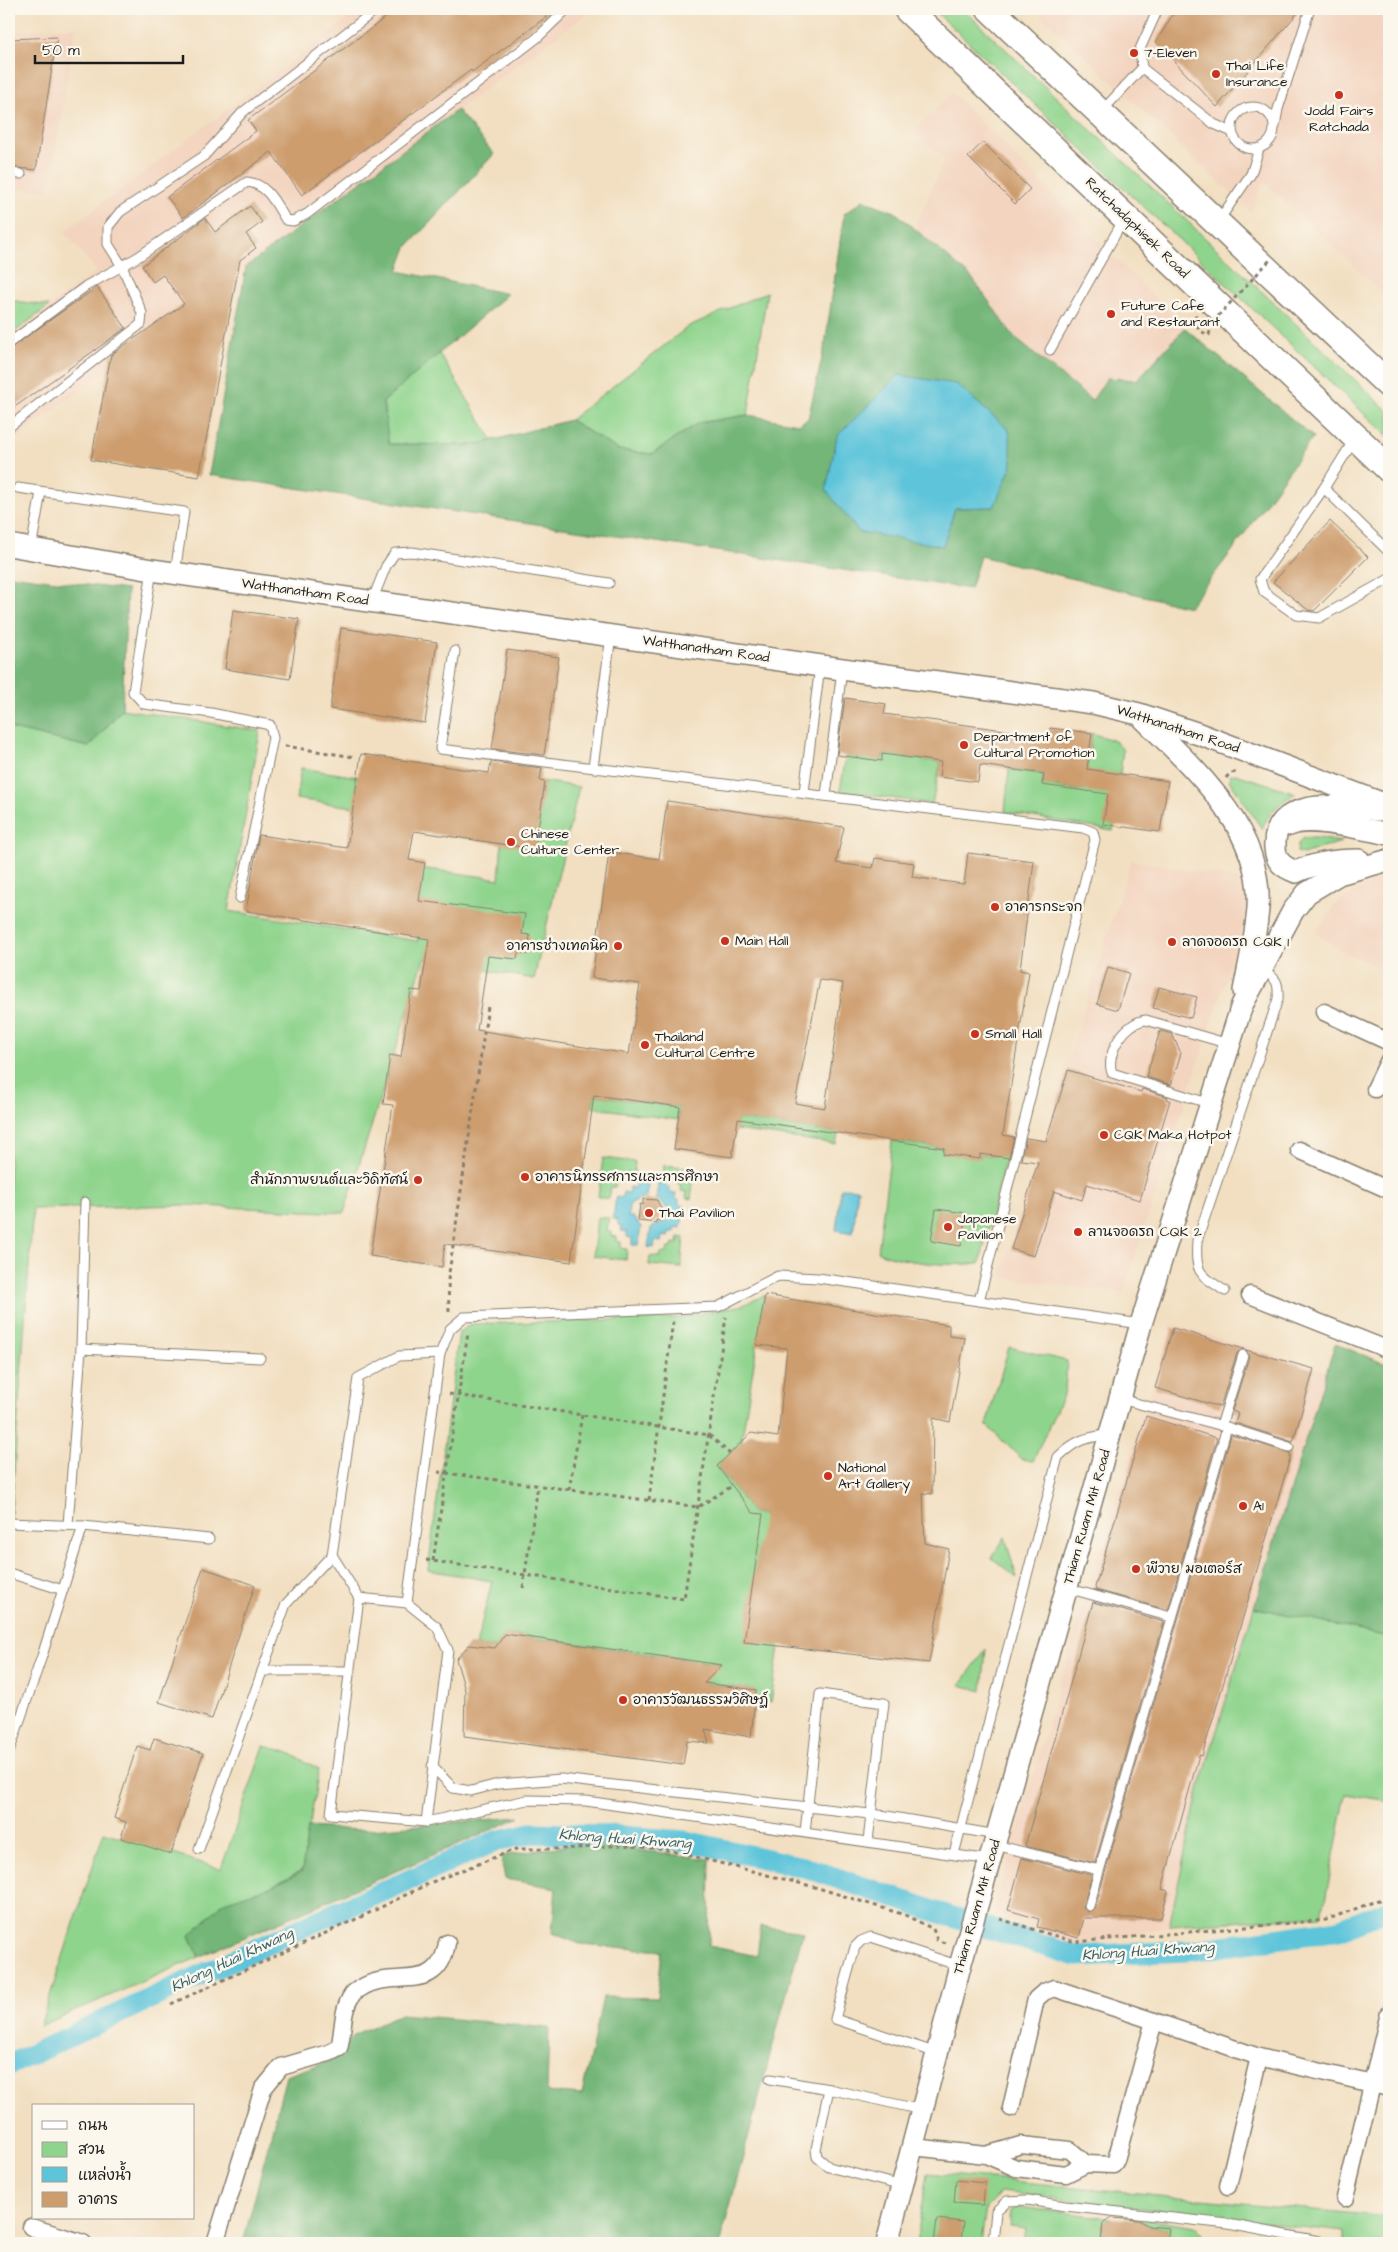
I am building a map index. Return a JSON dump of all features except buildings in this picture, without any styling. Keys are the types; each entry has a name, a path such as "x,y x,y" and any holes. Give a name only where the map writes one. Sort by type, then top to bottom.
{"main road":[{"name":"Ratchadaphisek Road","path":"907,9 1389,469"},
{"path":"998,11 1100,113 1389,385"}],"street":[{"name":"Watthanatham Road","path":"9,546 152,570 820,666 1093,703 1139,714 1199,734 1389,806"},
{"path":"1139,714 1211,786 1233,818 1254,866 1258,908 1242,1005"},
{"path":"1389,810 1332,806 1305,808 1288,815 1277,828 1275,841 1276,855 1282,867 1296,872 1304,868 1342,860 1389,860"},
{"path":"1275,841 1282,830 1295,823 1310,821 1389,834"},
{"name":"Thiam Ruam Mit Road","path":"887,2243 960,1966 1141,1324 1242,1005 1294,911 1308,893 1339,874 1389,860"},
{"path":"1324,1012 1389,1042"},
{"path":"1375,1090 1389,1060"},
{"path":"1299,1150 1389,1190"},
{"path":"1250,1295 1389,1350"},
{"path":"215,2243 264,2089 281,2067 329,2053 339,2048 343,2035 344,2015 352,1994 368,1984 420,1977 437,1970 444,1956 446,1943"},
{"path":"1011,2108 1036,1999 1044,1992 1054,1988 1259,2057 1389,2088"},
{"path":"1345,2198 1389,2013"},
{"path":"913,2147 986,2155 1016,2168 1066,2174 1086,2164 1113,2165 1116,2160 1154,2021"},
{"path":"1228,2186 1259,2057"},
{"path":"986,2155 1021,2145 1070,2150 1086,2164"},
{"path":"31,2227 83,2243"}],"lane":[{"path":"9,427 141,324 142,313 122,266 108,244 108,227 120,212 204,156 244,112 377,9"},
{"path":"9,343 86,286 138,257 247,182 257,183 266,190 286,220 293,221 307,214 537,38 567,9"},
{"path":"1158,9 1140,49 1142,68 1214,124 1232,132"},
{"path":"1217,223 1251,174 1259,149 1270,141 1278,109 1310,9"},
{"path":"1100,113 1142,68"},
{"path":"1259,149 1244,148 1238,144 1232,132 1234,117 1239,112 1252,107 1265,110 1273,121 1274,128"},
{"path":"9,173 21,174"},
{"path":"1050,350 1125,217"},
{"path":"1355,437 1324,488 1260,579 1264,592 1296,615 1319,618 1389,579"},
{"path":"18,488 184,512 175,573"},
{"path":"1324,488 1389,552"},
{"path":"31,549 41,492"},
{"path":"372,601 386,566 395,553 412,552 609,582"},
{"path":"152,570 133,692 144,704 211,713 270,725 273,738 240,898"},
{"path":"592,767 611,635"},
{"path":"455,651 440,748 804,792 1083,828 1093,832 1095,840 979,1300"},
{"path":"804,792 820,666"},
{"path":"826,795 842,669"},
{"path":"1225,1291 1198,1270 1196,1261 1197,1241 1278,999 1279,985 1272,976 1262,969"},
{"path":"1211,1104 1112,1073 1110,1066 1114,1052 1126,1029 1137,1021 1146,1020 1230,1044"},
{"path":"68,1526 81,1349 85,1202"},
{"path":"407,1603 440,1354 450,1329 464,1317 718,1307 778,1276 818,1278 1141,1324"},
{"path":"81,1349 260,1358"},
{"path":"199,1849 286,1604 332,1556 358,1378 399,1356 440,1354"},
{"path":"1089,1906 1243,1355"},
{"path":"1120,1399 1224,1426 1289,1447"},
{"path":"954,1854 1058,1457 1073,1443 1088,1437 1110,1434"},
{"path":"9,1523 83,1526 209,1539"},
{"path":"9,1752 83,1526"},
{"path":"332,1556 359,1598 331,1814 426,1822 527,1800 586,1801 954,1854 994,1847"},
{"path":"9,1573 63,1590"},
{"path":"1067,1588 1171,1617"},
{"path":"359,1598 407,1603 437,1627 448,1650 426,1822"},
{"path":"262,1670 350,1671"},
{"path":"805,1832 820,1694 884,1702 868,1841"},
{"path":"432,1766 453,1788 471,1791 498,1784 561,1779 871,1814 961,1829 994,1847 1099,1870"},
{"path":"937,2053 835,2019 855,1947 866,1939 871,1937 960,1966"},
{"path":"770,2079 829,2089 922,2110"},
{"path":"829,2089 816,2149 817,2157 829,2167 902,2186"},
{"path":"992,2243 996,2210 1007,2201 1028,2200 1065,2206 1228,2224 1330,2243"}],"path":[{"path":"1191,320 1206,335 1210,331 1207,328 1270,260"},
{"path":"271,744 354,757"},
{"path":"1224,780 1230,773 1238,771 1247,774"},
{"path":"474,1330 468,1332 450,1329 448,1280 488,1006"},
{"path":"413,1558 684,1599 729,1301"},
{"path":"717,1319 726,1319"},
{"path":"649,1500 673,1320"},
{"path":"664,1321 682,1320"},
{"path":"433,1561 468,1332"},
{"path":"435,1392 709,1435 730,1454"},
{"path":"569,1490 582,1415"},
{"path":"424,1470 698,1507 732,1486"},
{"path":"523,1588 538,1486"},
{"path":"171,2004 432,1882 516,1849 563,1849 624,1845 668,1850 815,1887 904,1915 933,1929 937,1940 945,1944"},
{"path":"1000,1919 1075,1942 1326,1920 1389,1896"}],"shaded area":[{"path":"361,9 593,9 9,444 9,336 97,271 64,232"},
{"path":"1034,9 1389,9 1389,299 1264,182 1251,212"},
{"path":"76,27 49,192 9,188 9,31"},
{"path":"952,93 1185,328 1137,380 1107,378 1093,402 1015,338 972,278 914,229 945,159 913,132"},
{"path":"1131,860 1238,879 1247,901 1244,924 1123,1293 1000,1277"},
{"path":"1382,877 1389,877 1389,972 1340,949 1316,933 1338,901"},
{"path":"1172,1324 1327,1371 1198,1793 1169,1926 1076,1947 993,1913 1081,1610"}],"green space":[{"path":"933,9 963,9 1389,412 1389,437"},
{"path":"457,110 494,154 407,247 398,271 508,294 383,402 389,444 475,445 570,420 618,450 652,454 698,423 748,415 798,424 808,419 825,345 844,214 863,200 895,212 972,278 1015,338 1092,401 1107,378 1137,380 1185,328 1313,437 1232,551 1189,607 980,556 970,589 209,475 246,267","holes":["956,384 994,507 955,508 943,545"]},
{"path":"767,292 748,415 698,423 652,454 618,450 570,420 689,326"},
{"path":"9,300 49,306 9,336"},
{"path":"439,353 493,441 475,445 388,444 383,402"},
{"path":"9,575 127,590 122,709 89,747 9,728"},
{"path":"122,709 260,731 229,911 418,941 399,865 499,879 502,841 529,779 579,787 534,979 424,959 344,1213 185,1205 33,1209 9,1541 9,728 89,747"},
{"path":"1092,733 1115,741 1123,749 1113,831 1005,812 1009,769 1044,774 1042,785 1084,791"},
{"path":"883,754 941,762 932,804 840,791 846,756 882,760"},
{"path":"301,768 358,777 354,807 296,799"},
{"path":"1235,774 1296,793 1276,808 1268,817 1262,829 1229,780 1230,775"},
{"path":"1303,838 1318,838 1341,842 1303,854 1297,852 1298,844"},
{"path":"595,1095 679,1107 678,1120 592,1107"},
{"path":"738,1119 838,1133 836,1144 736,1130"},
{"path":"892,1141 944,1148 943,1153 980,1158 980,1154 1006,1157 980,1263 955,1265 928,1263 902,1259 878,1252"},
{"path":"603,1158 635,1162 634,1173 628,1172 627,1178 622,1178 621,1182 616,1181 615,1187 611,1187 609,1199 598,1197"},
{"path":"664,1165 695,1168 691,1199 686,1198 687,1192 681,1191 682,1186 678,1185 679,1180 673,1179 673,1175 663,1173"},
{"path":"597,1217 609,1218 607,1230 611,1231 611,1236 616,1237 616,1241 621,1242 621,1248 627,1249 626,1260 593,1256"},
{"path":"679,1237 684,1238 681,1268 649,1265 650,1256 661,1257 661,1253 667,1253 668,1248 672,1248 673,1243 678,1244"},
{"path":"765,1295 741,1444 717,1466 753,1513 763,1514 779,1646 771,1702 755,1698 755,1690 704,1683 721,1664 505,1634 495,1648 476,1646 492,1581 428,1570 459,1332 472,1324 679,1318 743,1305"},
{"path":"1335,1344 1389,1365 1389,1637 1254,1607"},
{"path":"1009,1347 1067,1361 1065,1391 1033,1461 1023,1460 986,1425"},
{"path":"1005,1537 1017,1578 992,1558"},
{"path":"1254,1607 1389,1637 1389,1801 1346,1794 1322,1916 1169,1926 1198,1793"},
{"path":"986,1649 982,1691 960,1685"},
{"path":"264,1746 287,1752 319,1769 302,1870 190,1935 199,1957 40,2026 104,1832 221,1869"},
{"path":"520,1817 199,1957 190,1935 224,1902 270,1887 302,1871 308,1827 359,1830"},
{"path":"582,1843 710,1859 709,1946 757,1956 761,1926 803,1932 720,2243 243,2243 286,2076 335,2059 355,2034 401,2014 549,2028 547,2092 582,2095 603,1997 657,1998 662,1951 580,1944 552,1933 556,1888 505,1879 501,1856"},
{"path":"928,2173 1389,2217 1389,2243 1344,2243 1344,2232 1001,2192 986,2207 981,2243 916,2243"},
{"path":"1018,2207 1111,2218 1103,2223 1101,2243 1024,2243 1026,2228 1009,2226 1011,2212"},
{"path":"1132,2217 1196,2227 1206,2236 1205,2243 1167,2243 1169,2228 1149,2226"}],"water":[{"path":"899,375 956,384 1009,430 1012,465 994,507 955,508 943,546 859,532 826,490 837,436"},
{"path":"643,1177 649,1178 646,1197 629,1205 628,1217 633,1217 641,1227 638,1245 632,1245 632,1238 627,1237 627,1232 621,1231 622,1226 618,1225 618,1220 613,1219 616,1197 622,1198 623,1192 629,1193 629,1187 635,1188 636,1183 642,1183"},
{"path":"659,1179 665,1180 665,1186 670,1187 670,1193 676,1194 675,1199 679,1200 679,1205 684,1206 681,1228 675,1227 674,1232 669,1232 668,1237 662,1236 661,1242 655,1241 654,1248 648,1247 651,1228 668,1220 669,1208 665,1207 656,1198"},
{"path":"841,1188 858,1189 853,1233 836,1230"}],"waterway":[{"name":"Khlong Huai Khwang","path":"9,2065 299,1929 496,1841 531,1833 608,1835 686,1841 807,1868 1076,1956 1189,1951 1339,1930 1389,1909"}],"place":[{"name":"7-Eleven","path":"1134,53"},
{"name":"Thai Life Insurance","path":"1216,74"},
{"name":"Jodd Fairs Ratchada","path":"1339,95"},
{"name":"Future Cafe and Restaurant","path":"1111,314"},
{"name":"Department of Cultural Promotion","path":"964,745"},
{"name":"Chinese Culture Center","path":"511,842"},
{"name":"อาคารกระจก","path":"995,907"},
{"name":"Main Hall","path":"725,941"},
{"name":"ลาดจอดรถ CQK 1","path":"1172,942"},
{"name":"อาคารช่างเทคนิค","path":"618,946"},
{"name":"Small Hall","path":"975,1034"},
{"name":"Thailand Cultural Centre","path":"645,1045"},
{"name":"CQK Maka Hotpot","path":"1104,1135"},
{"name":"อาคารนิทรรศการและการศึกษา","path":"525,1177"},
{"name":"สำนักภาพยนต์และวิดิทัศน์","path":"418,1180"},
{"name":"Thai Pavilion","path":"649,1213"},
{"name":"Japanese Pavilion","path":"948,1227"},
{"name":"ลานจอดรถ CQK 2","path":"1078,1232"},
{"name":"National Art Gallery","path":"828,1476"},
{"name":"A1","path":"1243,1506"},
{"name":"พีวาย มอเตอร์ส","path":"1136,1569"},
{"name":"อาคารวัฒนธรรมวิศิษฏ์","path":"623,1700"}]}
